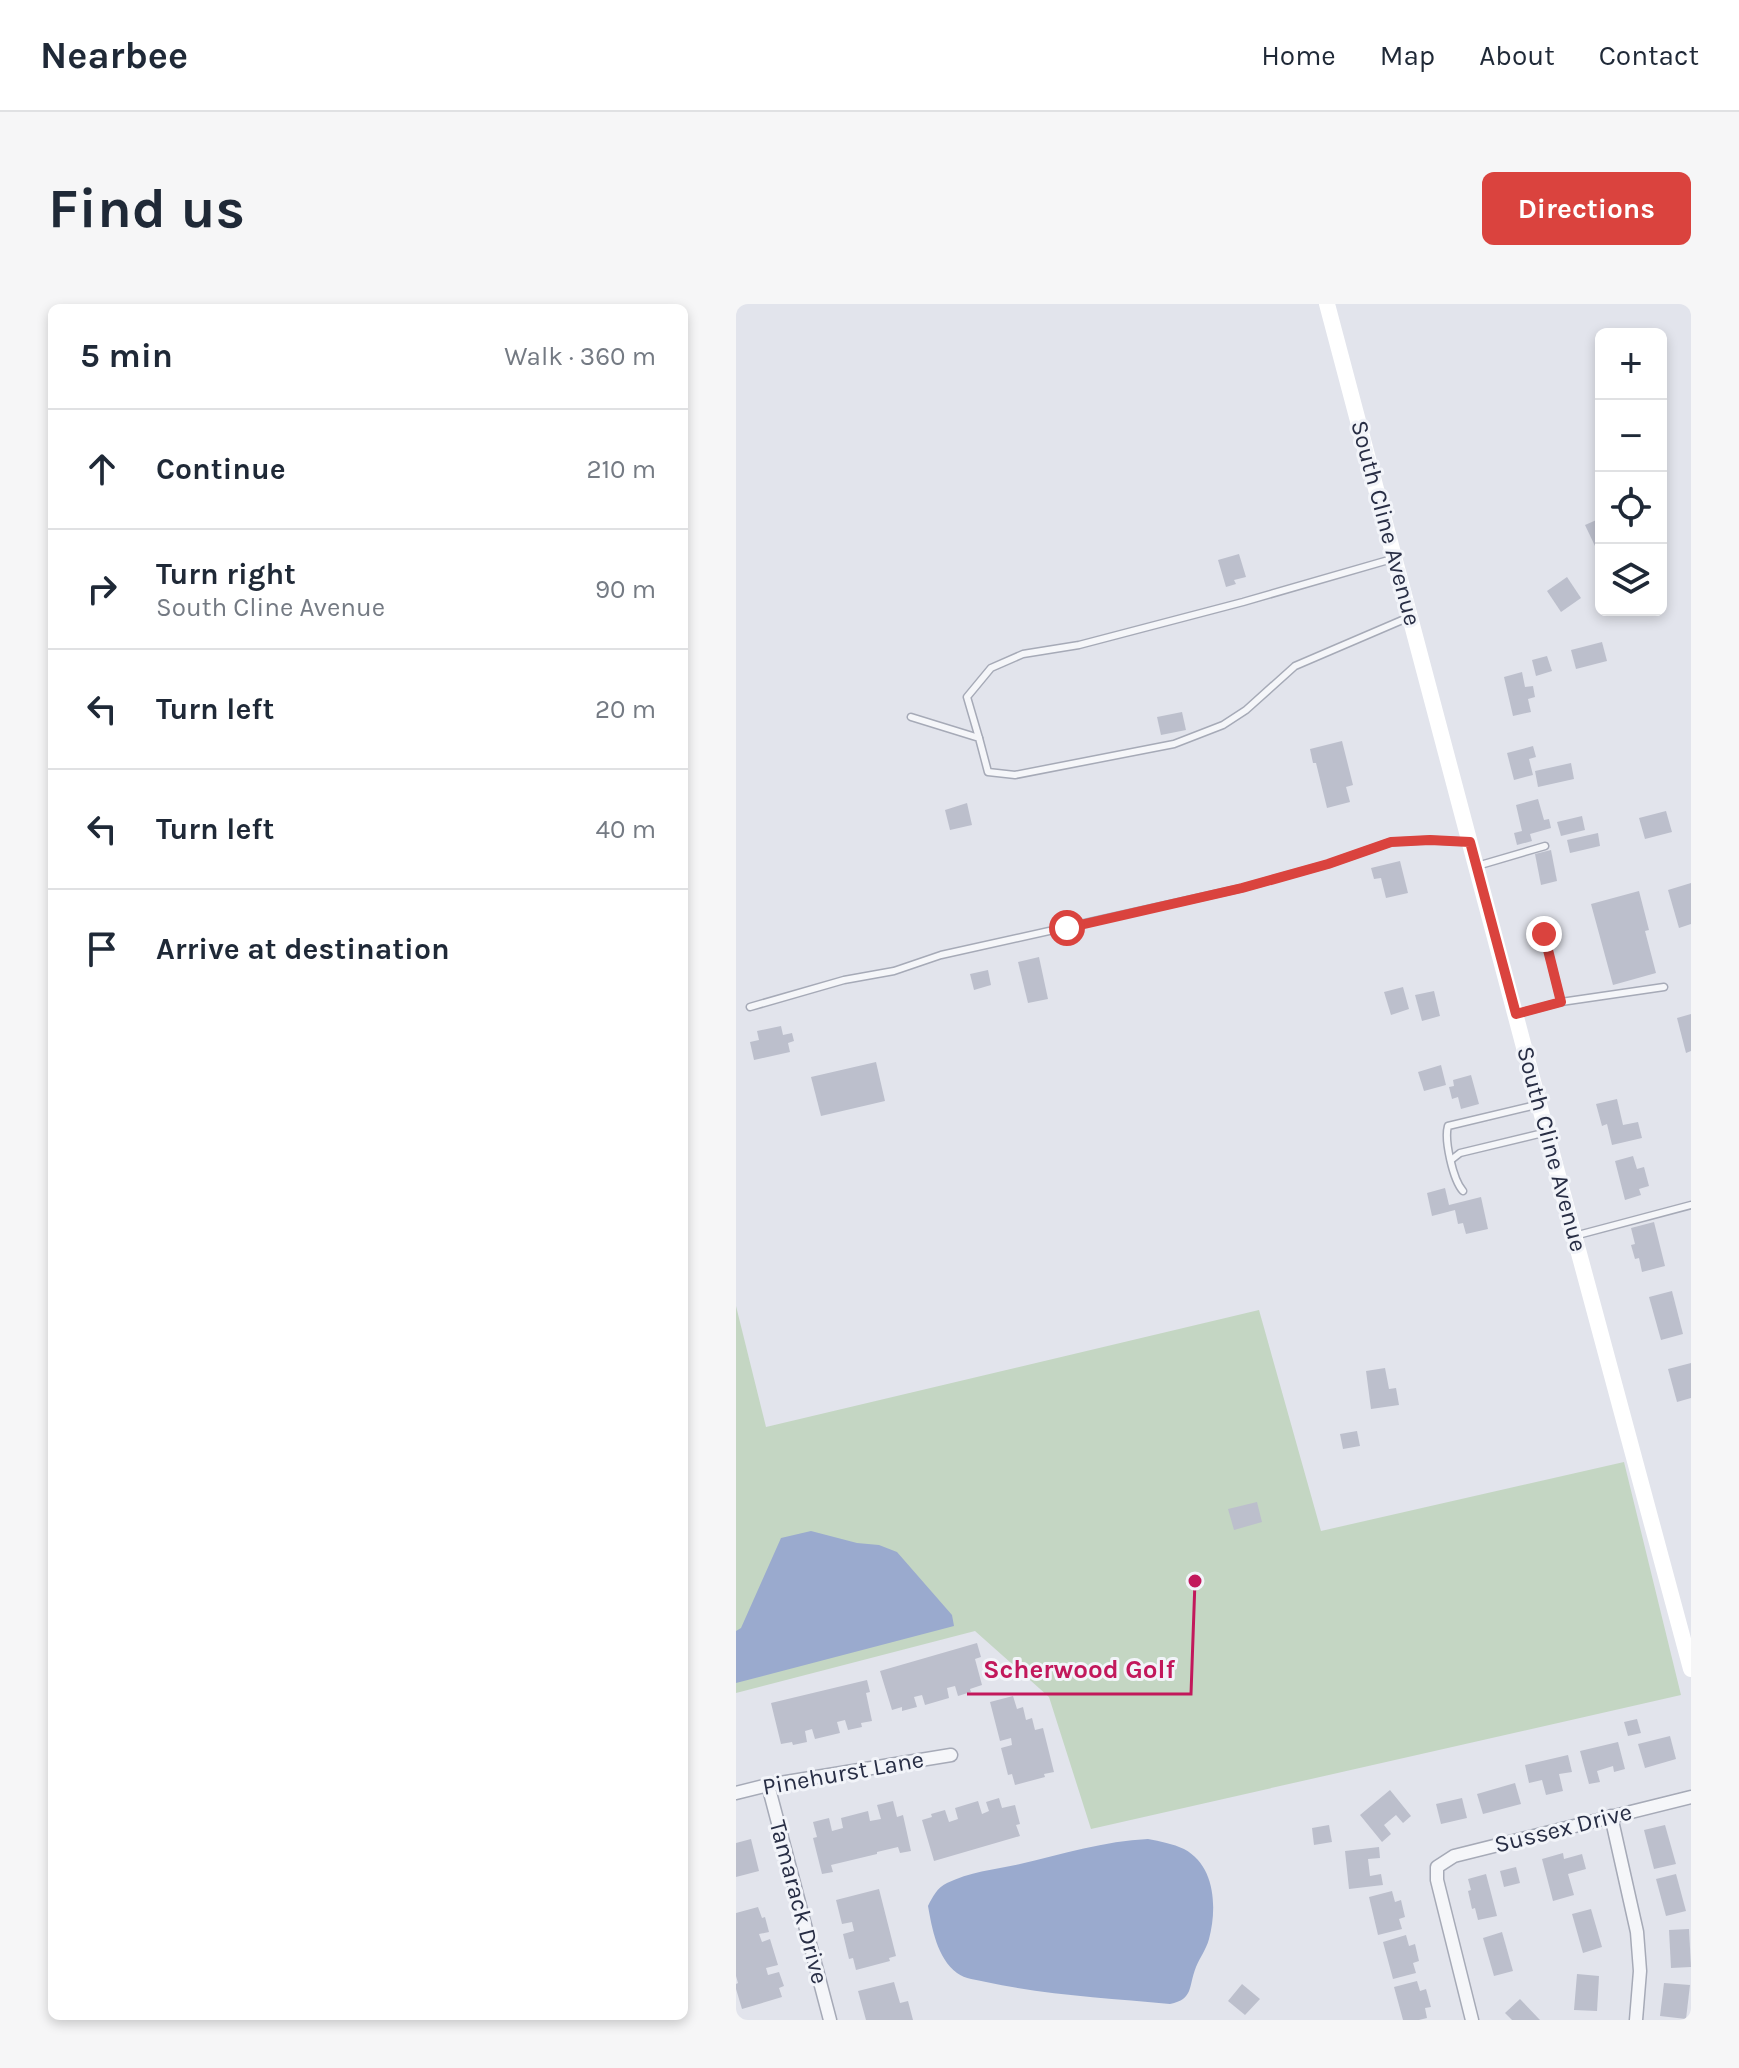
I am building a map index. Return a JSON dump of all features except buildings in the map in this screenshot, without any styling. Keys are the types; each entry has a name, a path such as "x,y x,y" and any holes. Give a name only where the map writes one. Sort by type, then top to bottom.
{"street":[{"name":"South Cline Avenue","path":"1327,304 1691,1669"},
{"name":"Pinehurst Lane","path":"736,1793 951,1755"},
{"name":"Tamarack Drive","path":"768,1785 830,2020"},
{"name":"Sussex Drive","path":"1472,2020 1437,1880 1437,1867 1454,1856 1691,1797"},
{"path":"1611,1816 1637,1932 1640,1971 1636,2020"}],"lane":[{"path":"1395,558 1079,645 1023,654 991,668 967,697 988,772 1015,775 1174,744 1223,725 1246,710 1295,666 1411,617"},
{"path":"911,717 979,738"},
{"path":"750,1007 844,980 894,971 941,955 1242,888 1328,864 1391,842 1470,842"},
{"path":"1477,866 1545,846"},
{"path":"1544,934 1561,1002"},
{"path":"1516,1014 1561,1002 1664,987"},
{"path":"1463,1191 1456,1183 1445,1135 1448,1126 1539,1104"},
{"path":"1451,1160 1460,1153 1547,1132"},
{"path":"1574,1236 1691,1205"}],"green space":[{"path":"736,1306 766,1427 1259,1310 1321,1531 1624,1462 1681,1695 1091,1829 1049,1697 975,1631 736,1693"}],"water":[{"path":"811,1531 857,1543 879,1545 897,1552 952,1615 954,1626 736,1683 736,1631 741,1628 781,1538"},
{"path":"1148,1839 1180,1847 1195,1857 1203,1866 1212,1889 1213,1915 1209,1939 1189,1991 1178,2002 1170,2004 1077,1996 975,1980 957,1973 945,1959 936,1942 928,1906 944,1885 973,1873 1084,1848"}],"place":[{"name":"Scherwood Golf","path":"1195,1581"}],"route":[{"path":"1067,928 1242,888 1328,864 1391,842 1430,840 1470,842 1516,1014 1561,1002 1544,934"}]}
